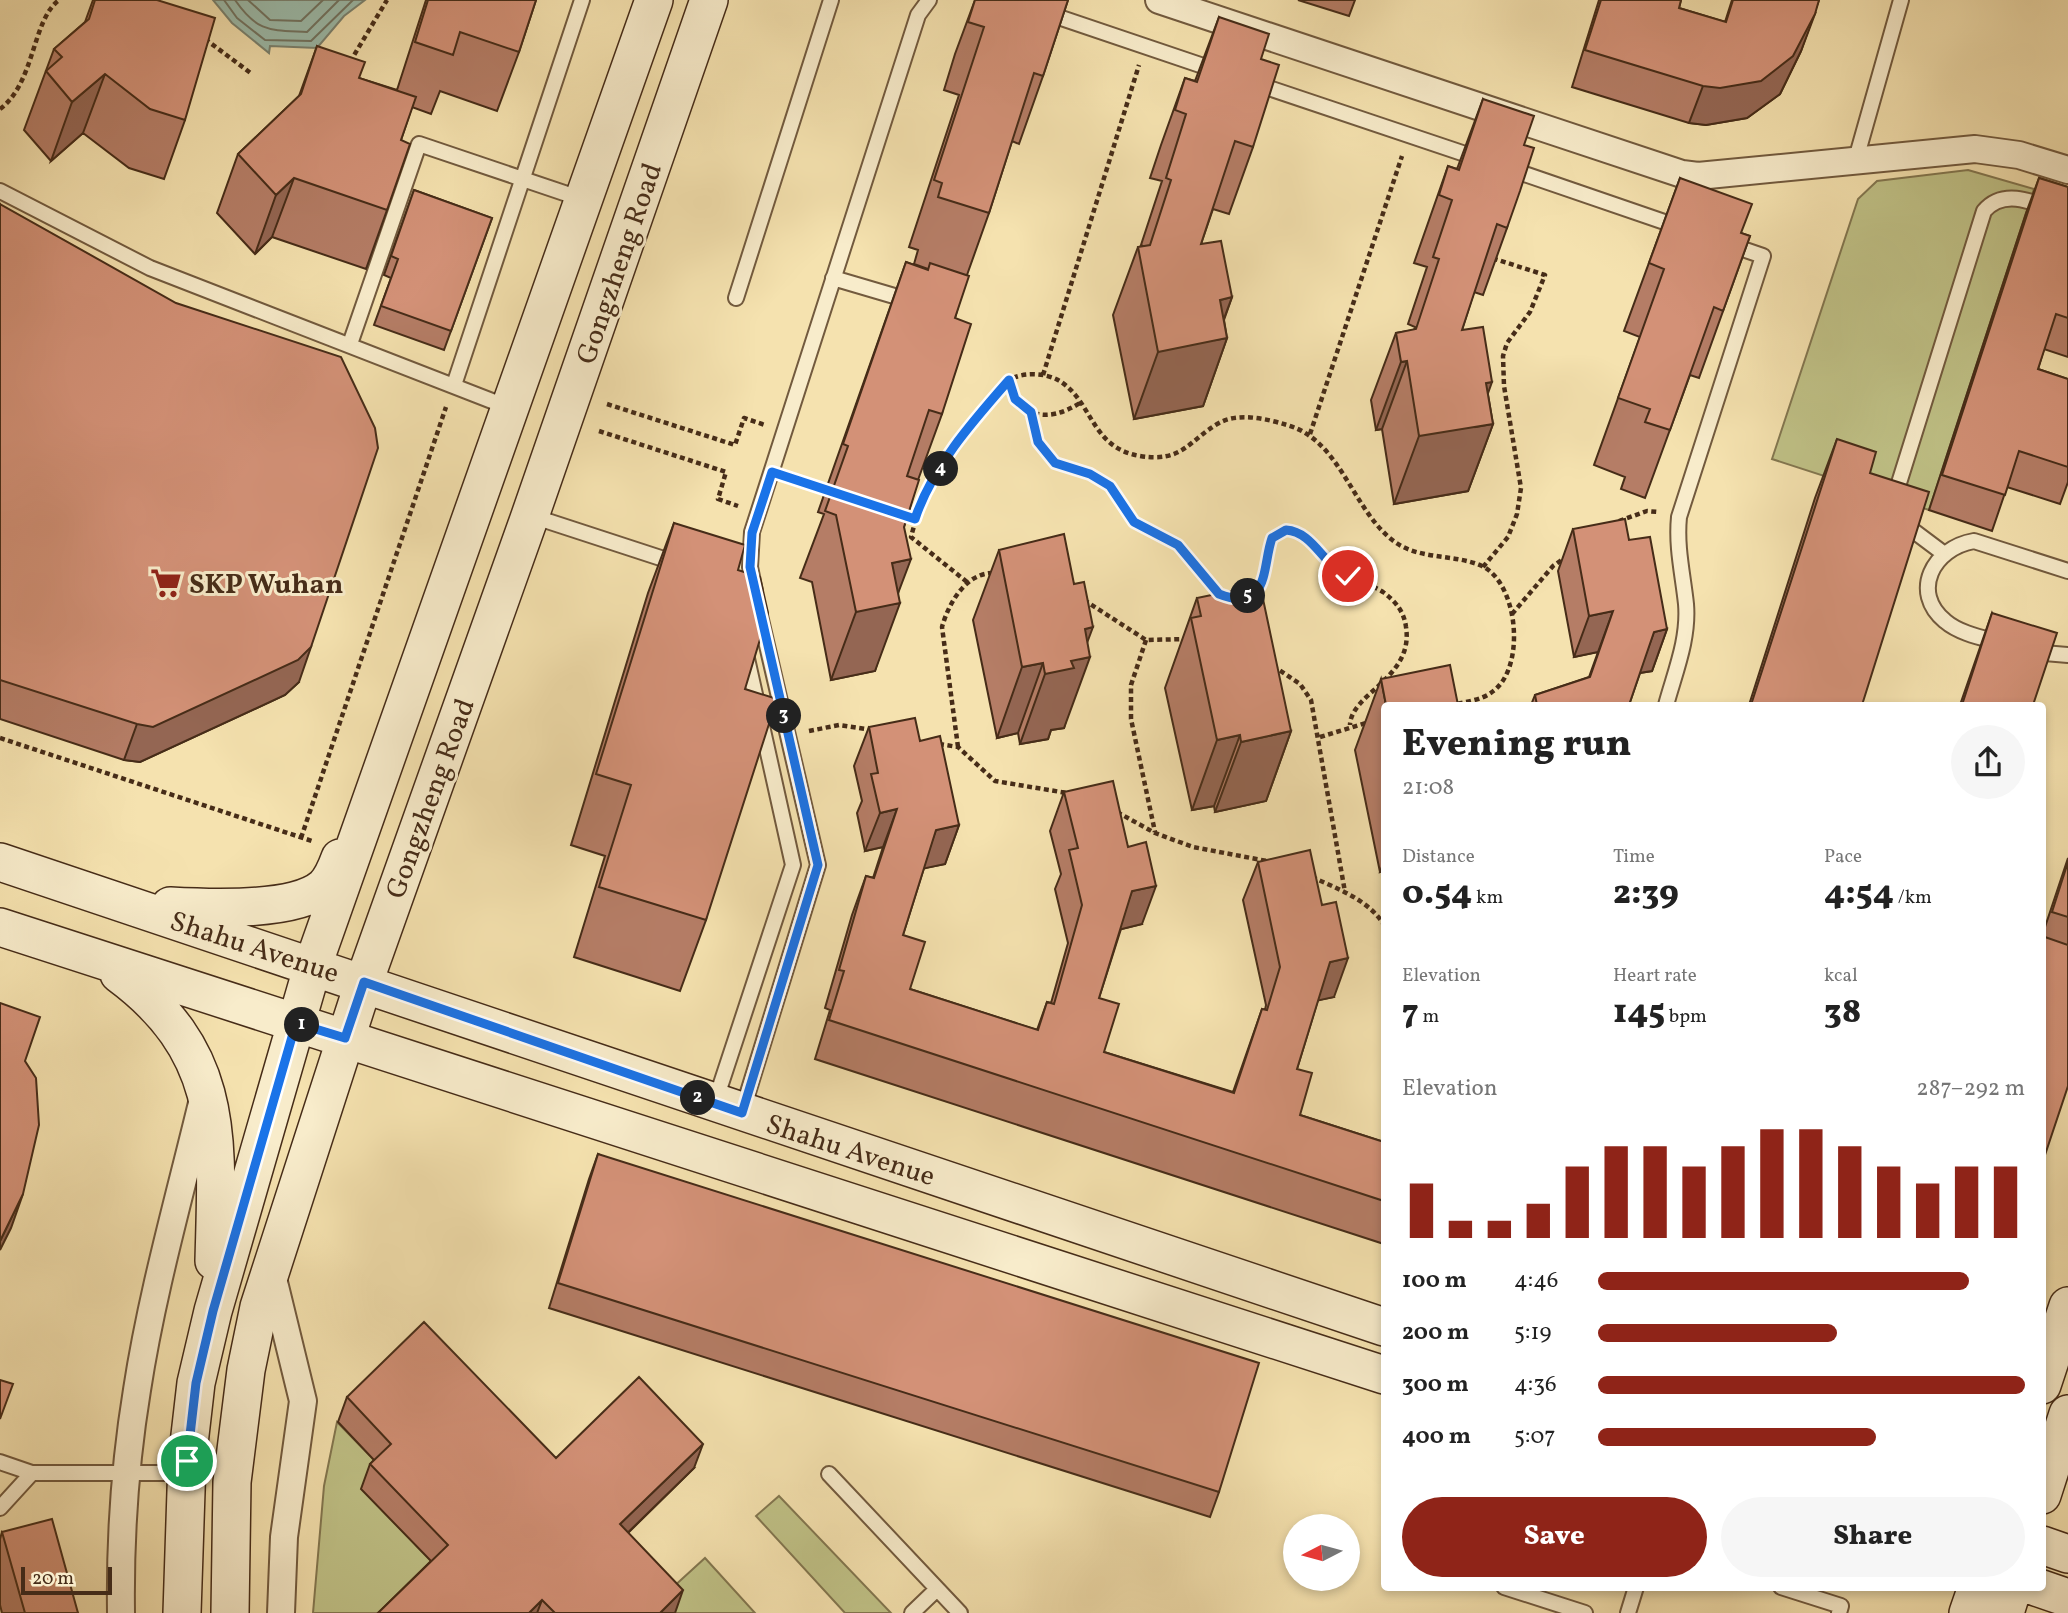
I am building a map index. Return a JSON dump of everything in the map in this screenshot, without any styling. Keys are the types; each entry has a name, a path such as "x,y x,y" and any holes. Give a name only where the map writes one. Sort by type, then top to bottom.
{"main road":[{"name":"Gongzheng Road","path":"181,1613 186,1474 196,1383 213,1311 313,965 654,0"},
{"name":"Gongzheng Road","path":"230,1613 232,1482 239,1420 254,1332 271,1269 364,982 530,516 709,0"},
{"path":"118,901 220,907 289,900 316,892 333,875 375,765 387,754"},
{"name":"Shahu Avenue","path":"0,862 364,982 728,1108 1381,1326"},
{"name":"Shahu Avenue","path":"0,927 1381,1374"},
{"path":"99,959 152,999 189,1045 206,1087 217,1160 213,1311"},
{"path":"2046,1373 2068,1306"},
{"path":"2046,1483 2068,1414"},
{"path":"2046,1546 2068,1554"},
{"path":"2046,1590 2068,1598"},
{"path":"1968,1613 1976,1591"},
{"path":"2005,1613 2012,1591"}],"street":[{"path":"1159,0 1682,174 1706,175 1949,149 1986,149 2019,155 2068,170"},
{"path":"121,1613 128,1473 136,1391 151,1315 206,1087"},
{"path":"271,1269 303,1401 284,1538 281,1613"}],"lane":[{"path":"454,385 582,0"},
{"path":"736,298 831,0"},
{"path":"728,1108 818,865 750,567 752,533 918,15 929,0"},
{"path":"1009,0 1763,256 1679,517 1679,554 1686,624 1667,702"},
{"path":"1856,159 1901,0"},
{"path":"350,344 419,144 584,199"},
{"path":"0,191 150,268 510,408"},
{"path":"1943,553 1889,513 1984,211 1992,202 2008,198 2068,215"},
{"path":"833,278 901,298"},
{"path":"530,516 670,560 690,570"},
{"path":"2068,571 1973,541 1959,544 1943,553 1931,573 1928,587 1934,607 1947,624 2027,651 2068,654"},
{"path":"728,1108 793,865 744,644"},
{"path":"0,1462 32,1473 186,1474"},
{"path":"0,1508 32,1473"},
{"path":"829,1474 960,1613"},
{"path":"912,1613 937,1589"},
{"path":"1516,1591 1585,1613"},
{"path":"1628,1613 1635,1591"},
{"path":"1794,1591 1841,1606 1839,1613"}],"path":[{"path":"0,109 11,101 27,72 44,26 59,0"},
{"path":"345,69 362,47 387,0"},
{"path":"200,36 252,74"},
{"path":"1043,375 1145,46"},
{"path":"1310,434 1409,135"},
{"path":"1483,567 1508,537 1517,514 1521,488 1504,386 1503,356 1507,343 1530,312 1545,275 1495,258"},
{"path":"967,582 911,537 920,504 955,446 1009,380 1023,375 1043,375 1058,380 1080,403 1094,427 1109,442 1128,454 1148,457 1177,453 1191,447 1217,424 1238,418 1270,421 1310,434 1392,540 1424,554 1483,567 1496,581 1511,614 1514,653 1507,675 1493,692 1461,702"},
{"path":"1009,380 1015,399 1031,412 1053,414 1080,403"},
{"path":"301,838 454,385"},
{"path":"607,404 735,445 744,418 765,425 757,452 772,472 837,494"},
{"path":"1031,412 1038,442 1055,463 1090,474 1110,486 1134,522 1178,545 1219,594 1241,597 1256,591 1265,580 1272,538 1286,530 1303,535 1337,572 1382,592 1398,606 1407,629 1403,655 1394,670 1354,711 1350,725"},
{"path":"598,431 726,472 718,499 738,506 748,479 772,472"},
{"path":"1608,526 1647,511 1679,517"},
{"path":"904,515 915,519"},
{"path":"1511,614 1553,566 1570,554"},
{"path":"958,747 942,636 945,617 967,582 982,573 1003,574"},
{"path":"1073,594 1146,640 1190,639"},
{"path":"1146,640 1131,685 1131,719 1155,833"},
{"path":"1262,660 1291,676 1306,691 1320,737 1345,892"},
{"path":"1320,737 1350,725 1373,721"},
{"path":"789,739 832,725 877,731"},
{"path":"0,738 318,843"},
{"path":"931,742 958,747 995,781 1073,795"},
{"path":"1109,808 1155,833 1193,847 1280,865"},
{"path":"1302,873 1345,892 1377,913 1381,920"}],"green space":[{"path":"1968,170 2034,189 1929,510 1772,459 1858,199 1877,181"},
{"path":"337,1422 382,1468 362,1489 439,1569 395,1613 313,1613 324,1486"},
{"path":"779,1496 891,1613 845,1613 756,1516"},
{"path":"705,1558 755,1613 673,1613 660,1599"}],"water":[{"path":"213,0 365,0 344,16 317,48 270,46 269,53 232,23"}],"building":[{"path":"95,0 157,0 215,18 185,120 150,109 105,74 72,102 46,71 62,57 54,49 89,19"},
{"path":"428,0 536,0 519,52 460,32 453,55 415,42"},
{"path":"975,0 1068,0 1043,76 1034,73 989,213 938,197 942,183 934,180 984,27 968,22"},
{"path":"1601,0 1681,0 1679,8 1726,22 1733,0 1819,0 1815,14 1793,56 1761,81 1720,88 1703,86 1585,50"},
{"path":"1219,17 1269,34 1261,59 1279,65 1253,147 1235,141 1201,244 1221,241 1232,297 1220,300 1227,338 1158,352 1138,247 1150,245 1171,180 1166,178 1186,114 1175,110 1185,78 1197,82"},
{"path":"317,46 365,62 359,78 416,97 401,140 410,144 387,210 294,178 276,195 238,154 301,94"},
{"path":"1483,99 1534,116 1524,145 1534,148 1520,191 1507,228 1497,224 1462,330 1483,327 1492,382 1486,383 1493,424 1419,436 1407,361 1401,362 1396,333 1416,329 1439,259 1433,257 1452,200 1439,195 1448,166 1459,170"},
{"path":"1680,178 1752,204 1741,233 1750,236 1723,311 1714,307 1670,430 1645,422 1650,409 1618,398 1664,269 1649,263"},
{"path":"2039,178 2068,187 2068,318 2056,314 2038,369 2068,379 2068,467 2019,451 2005,495 1942,475"},
{"path":"414,190 492,218 451,331 381,306 398,259 391,256"},
{"name":"SKP Wuhan","path":"0,204 176,303 341,357 375,428 378,448 311,647 298,660 153,727 0,680"},
{"path":"906,262 928,270 930,263 969,276 955,318 971,324 942,414 929,410 907,476 919,480 904,527 911,559 892,563 900,603 856,612 836,515 825,511 848,446 843,444"},
{"path":"1837,439 1876,452 1870,473 1929,492 1863,702 1752,702"},
{"path":"1625,519 1629,540 1650,537 1667,629 1654,632 1630,702 1536,702 1535,695 1590,677 1613,611 1589,616 1573,529"},
{"path":"674,523 745,545 738,570 760,577 768,613 745,689 777,699 706,920 599,887 631,785 596,774"},
{"path":"1064,534 1074,584 1084,582 1093,627 1085,629 1090,657 1071,661 1074,668 1045,674 1043,663 1022,667 999,550"},
{"path":"1231,591 1235,605 1263,599 1291,731 1241,742 1240,735 1217,740 1191,618 1201,616 1197,598"},
{"path":"1992,613 2057,633 2034,702 1963,702"},
{"path":"1450,665 1457,702 1385,702 1381,679"},
{"path":"915,718 920,741 940,736 959,825 936,830 903,935 925,942 910,989 1038,1030 1047,1002 1054,1004 1082,905 1069,850 1078,848 1064,792 1113,781 1128,847 1146,842 1156,886 1132,891 1099,998 1119,1004 1104,1052 1234,1093 1262,1009 1267,1010 1280,967 1258,862 1310,850 1322,905 1336,902 1348,958 1330,962 1297,1069 1312,1073 1300,1115 1381,1141 1381,1200 829,1020 844,971 839,970 866,876 874,878 897,809 880,813 871,774 878,773 869,727"},
{"path":"2068,862 2068,917 2052,912"},
{"path":"2046,937 2068,945 2068,1086 2046,1152"},
{"path":"0,1003 40,1017 25,1061 36,1078 39,1125 23,1194 0,1241"},
{"path":"598,1154 1259,1363 1219,1492 558,1283"},
{"path":"424,1322 556,1458 639,1377 703,1444 620,1524 683,1590 660,1613 555,1613 542,1600 529,1613 378,1613 448,1545 370,1464 391,1444 347,1397"},
{"path":"0,1380 13,1384 0,1419"},
{"path":"52,1519 78,1613 25,1613 2,1532"}],"place":[{"name":"SKP Wuhan","path":"166,583"}],"route":[{"path":"187,1461 196,1383 213,1311 296,1023 345,1038 364,982 742,1113 818,865 750,567 752,533 772,472 915,519 920,504 955,446 1009,380 1015,399 1025,410 1031,412 1038,442 1046,454 1062,467 1090,474 1110,486 1134,522 1178,545 1219,594 1235,598 1250,596 1262,586 1267,571 1269,545 1278,532 1286,530 1303,535 1337,572 1348,576"}]}
